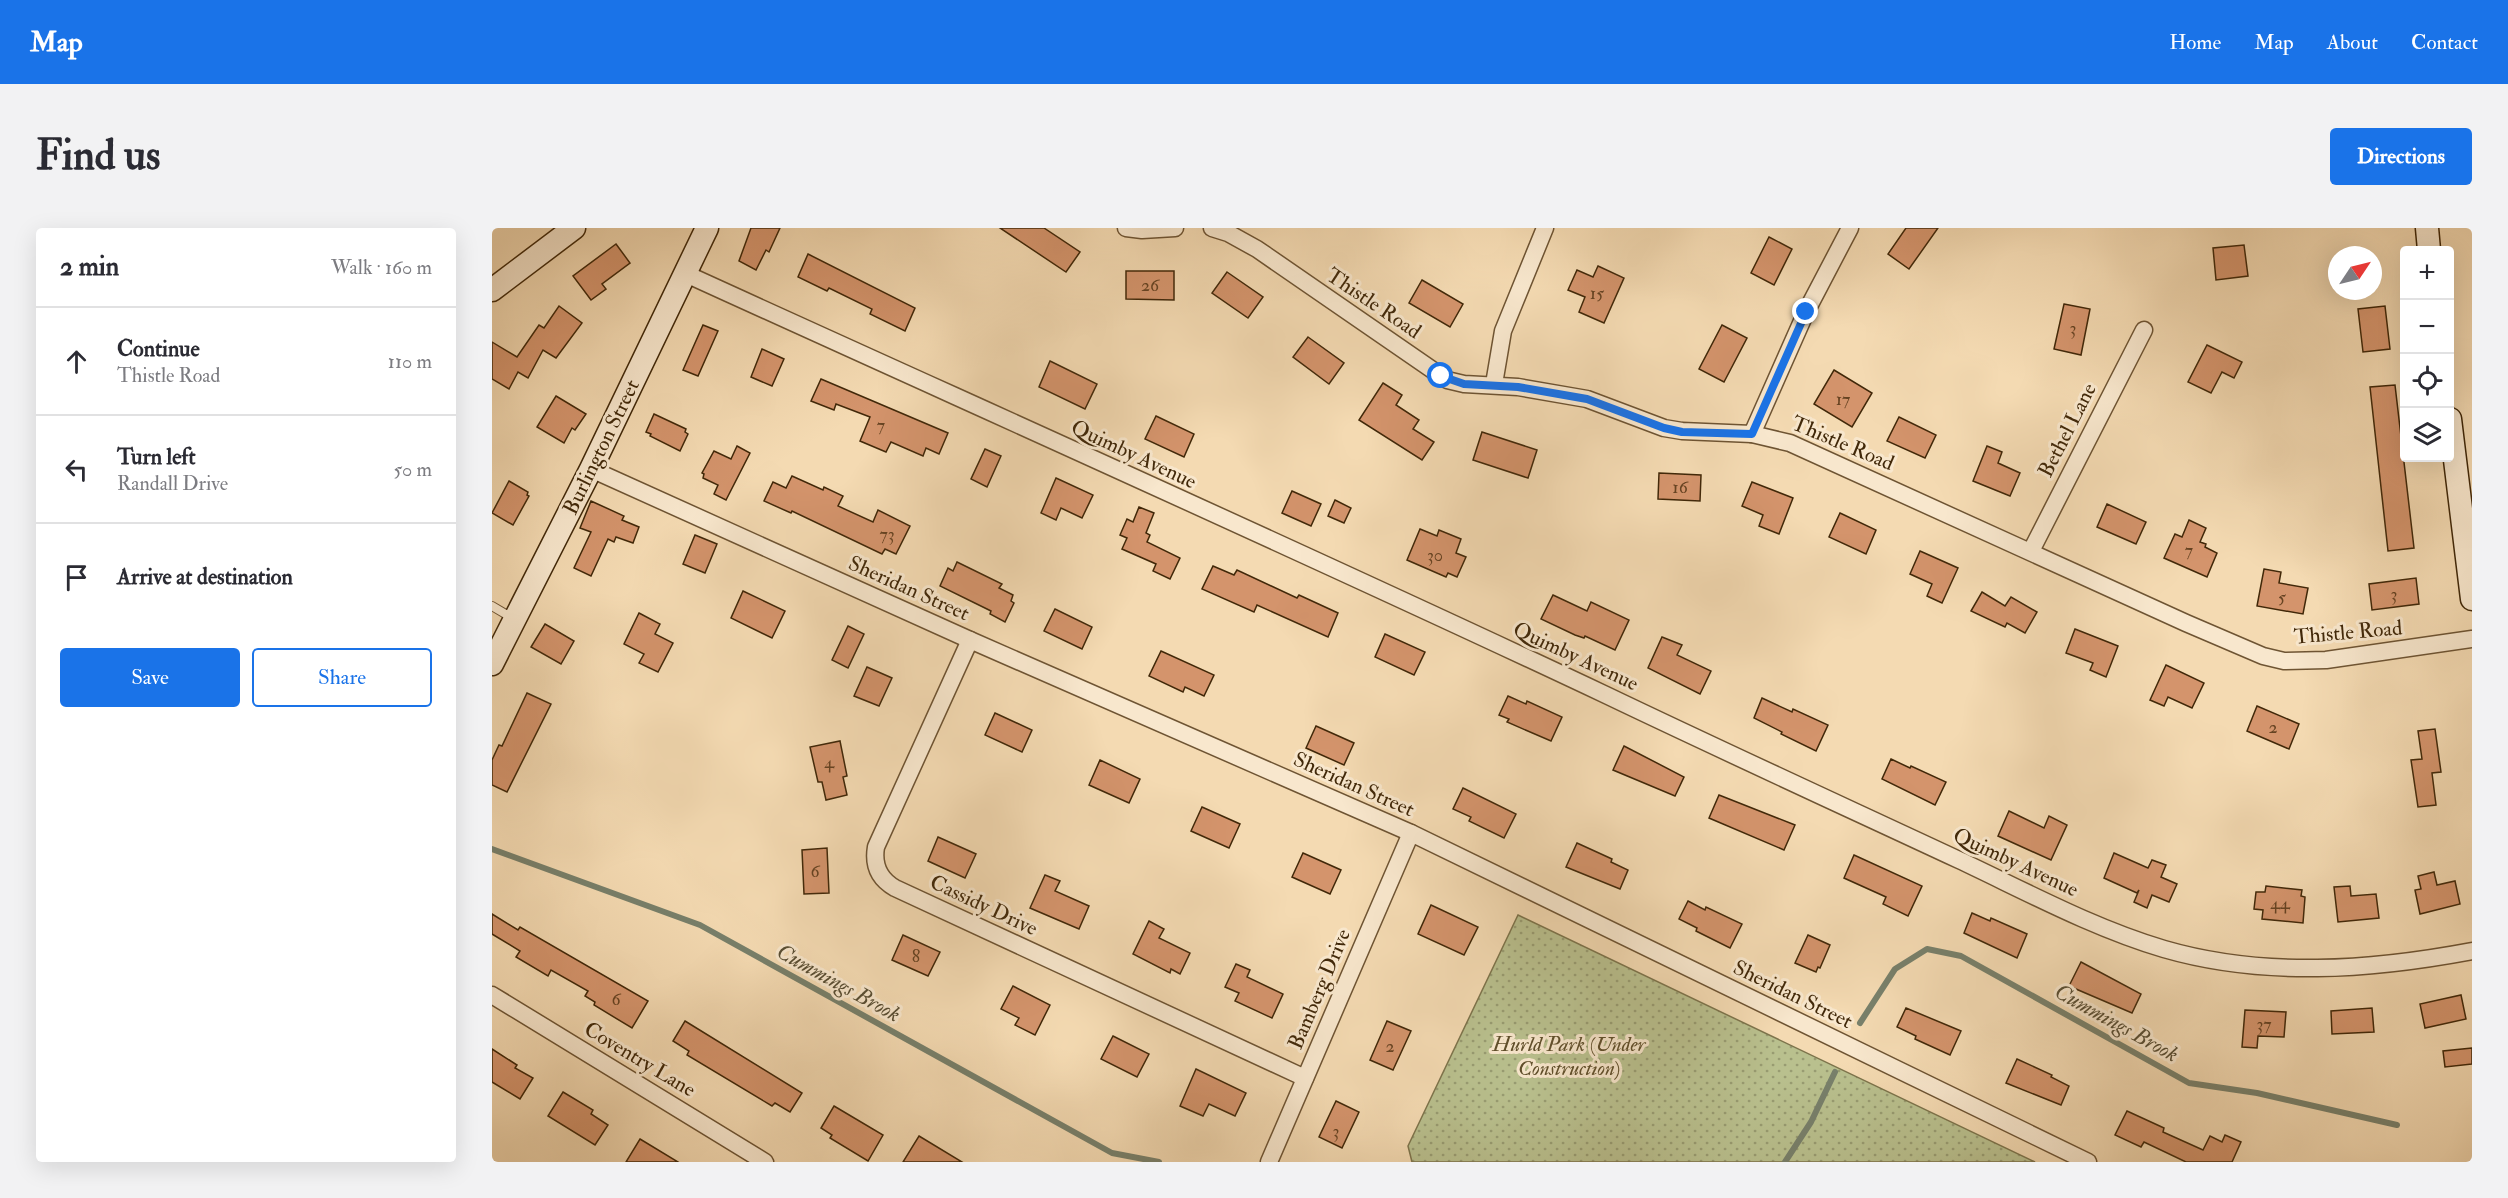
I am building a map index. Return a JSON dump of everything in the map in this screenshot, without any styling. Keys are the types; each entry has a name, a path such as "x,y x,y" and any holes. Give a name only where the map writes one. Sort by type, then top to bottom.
{"street":[{"path":"492,290 574,228"},
{"name":"Burlington Street","path":"492,664 591,469 707,228"},
{"path":"1126,228 1142,230 1175,228"},
{"name":"Thistle Road","path":"1212,228 1228,233 1257,249 1448,380 1464,384 1494,384 1587,399 1664,428 1682,432 1752,434 1805,449 2232,644 2263,656 2284,661 2326,660 2472,639"},
{"path":"1494,384 1503,331 1545,228"},
{"path":"1752,434 1806,312 1850,228"},
{"path":"2427,228 2429,246"},
{"name":"Quimby Avenue","path":"686,274 1522,655 2053,904 2140,940 2166,949 2207,958 2287,968 2347,968 2396,964 2472,951"},
{"name":"Bethel Lane","path":"2031,551 2144,330"},
{"path":"2454,452 2472,599"},
{"name":"Sheridan Street","path":"591,469 970,640 1411,833 2088,1162"},
{"name":"Cassidy Drive","path":"970,640 876,847 876,865 881,876 889,885 905,893 1305,1078"},
{"name":"Bamberg Drive","path":"1269,1162 1411,833"},
{"name":"Coventry Lane","path":"492,995 765,1162"}],"lane":[{"path":"492,606 514,619"}],"green space":[{"name":"Hurld Park (Under Construction)","path":"1518,915 2035,1162 1412,1162 1408,1146"}],"building":[{"path":"751,228 780,228 769,252 766,250 756,270 739,261"},
{"path":"1000,228 1044,228 1080,252 1066,272"},
{"path":"1906,228 1938,228 1909,269 1888,254"},
{"path":"1769,237 1792,249 1774,285 1751,273"},
{"path":"616,244 630,263 602,284 606,289 591,300 573,276"},
{"path":"2244,245 2248,276 2216,280 2213,248"},
{"path":"808,254 915,308 905,331 870,314 872,309 829,288 827,291 798,277"},
{"path":"1598,266 1624,278 1604,323 1579,312 1585,297 1568,290 1577,270 1593,277"},
{"path":"1126,271 1174,271 1174,300 1126,299"},
{"path":"1227,272 1263,297 1248,318 1212,293"},
{"path":"1422,280 1463,304 1450,327 1409,303"},
{"path":"2064,304 2090,309 2081,355 2054,349"},
{"path":"559,306 582,323 556,358 543,350 528,378 518,372 509,389 492,379 492,342 517,357 539,325 544,328"},
{"path":"2385,306 2390,349 2363,352 2358,309"},
{"path":"703,325 718,331 698,376 683,370"},
{"path":"1722,325 1747,338 1724,382 1699,369"},
{"path":"1308,337 1344,363 1329,384 1293,357"},
{"path":"2207,345 2242,362 2234,378 2222,372 2211,393 2188,382"},
{"path":"762,349 784,359 772,386 751,377"},
{"path":"1050,361 1097,384 1085,409 1039,387"},
{"path":"1834,370 1872,393 1852,427 1814,404"},
{"path":"821,379 948,433 939,454 926,448 923,456 891,442 886,452 860,441 870,417 836,404 834,410 811,401"},
{"path":"1383,383 1402,395 1396,405 1419,420 1413,429 1434,442 1422,460 1359,420"},
{"path":"2395,385 2400,428 2400,462 2404,462 2414,548 2388,551 2370,387"},
{"path":"556,396 586,414 575,430 572,428 564,443 537,427"},
{"path":"654,414 686,429 685,432 688,434 680,451 646,432"},
{"path":"1156,416 1194,434 1184,457 1145,439"},
{"path":"1899,417 1936,435 1925,458 1887,441"},
{"path":"1482,432 1537,450 1528,478 1473,460"},
{"path":"737,446 750,453 726,500 714,494 718,485 703,478 702,473 714,451 731,459"},
{"path":"1987,446 2002,452 1998,463 2020,473 2010,496 1973,481"},
{"path":"985,449 1001,456 987,487 971,479"},
{"path":"1659,473 1701,475 1700,501 1658,499"},
{"path":"792,476 843,496 838,506 873,522 878,510 910,526 896,554 885,549 882,554 792,511 791,513 764,501 773,482 786,488"},
{"path":"1056,478 1093,495 1082,518 1061,508 1056,520 1041,513"},
{"path":"509,481 528,492 529,496 513,525 492,513"},
{"path":"1752,482 1793,498 1779,534 1759,526 1763,515 1742,506"},
{"path":"1292,491 1321,504 1311,526 1282,513"},
{"path":"1335,500 1351,508 1344,523 1328,516"},
{"path":"591,501 624,516 622,520 639,527 633,543 616,537 614,542 608,539 591,576 574,568 591,532 580,528"},
{"path":"2107,504 2146,522 2136,544 2097,527"},
{"path":"1139,507 1154,513 1146,533 1150,535 1147,542 1180,558 1170,579 1153,571 1156,564 1122,549 1127,538 1120,535 1127,519 1133,522"},
{"path":"1840,513 1876,530 1866,554 1829,537"},
{"path":"2189,520 2206,528 2200,542 2217,553 2207,577 2164,558 2175,534 2182,537"},
{"path":"1420,529 1437,536 1439,530 1461,539 1456,553 1466,557 1457,577 1448,573 1446,577 1407,560"},
{"path":"695,535 717,544 705,573 683,564"},
{"path":"1920,551 1958,568 1942,603 1927,596 1932,584 1910,574"},
{"path":"957,562 1002,584 999,588 1013,595 1011,601 1014,603 1005,622 990,614 991,611 940,586 948,568 953,571"},
{"path":"1213,566 1234,575 1237,570 1297,598 1299,595 1338,613 1328,637 1257,605 1254,612 1202,589"},
{"path":"2264,569 2281,572 2279,583 2308,588 2303,614 2257,606"},
{"path":"2416,578 2419,604 2372,610 2369,584"},
{"path":"743,591 785,611 772,638 731,618"},
{"path":"1982,592 2005,606 2011,597 2037,612 2025,633 2007,623 2005,627 1971,611"},
{"path":"1553,595 1587,611 1591,602 1629,620 1615,650 1541,619"},
{"path":"1055,609 1092,627 1082,649 1044,631"},
{"path":"639,613 660,624 655,634 673,643 658,672 639,663 644,654 624,644"},
{"path":"545,624 574,641 561,664 531,647"},
{"path":"848,626 864,634 848,668 832,660"},
{"path":"2075,629 2118,646 2106,677 2090,670 2093,663 2066,653"},
{"path":"1385,634 1425,652 1414,675 1375,657"},
{"path":"1662,637 1682,645 1677,655 1711,671 1700,694 1648,668"},
{"path":"1161,651 1214,675 1204,696 1185,687 1183,692 1149,676"},
{"path":"2166,665 2204,683 2192,708 2168,697 2164,706 2150,700"},
{"path":"867,667 892,678 879,706 854,696"},
{"path":"527,693 551,704 507,792 492,785 492,760 499,745 502,746"},
{"path":"1508,696 1526,704 1527,701 1562,717 1551,741 1507,722 1509,719 1499,715"},
{"path":"1762,698 1828,725 1816,751 1754,718"},
{"path":"2257,706 2299,724 2289,749 2247,731"},
{"path":"995,713 1032,730 1022,752 985,735"},
{"path":"1316,726 1354,743 1344,765 1306,748"},
{"path":"2435,729 2441,772 2432,773 2436,805 2418,807 2411,760 2422,759 2418,731"},
{"path":"840,741 847,776 843,777 847,795 826,800 822,782 818,782 810,747"},
{"path":"1624,746 1684,777 1675,796 1613,770"},
{"path":"1891,759 1946,782 1935,805 1882,779"},
{"path":"1100,760 1140,779 1129,803 1089,785"},
{"path":"1463,788 1516,814 1504,838 1469,821 1471,817 1453,809"},
{"path":"1719,795 1795,825 1784,850 1709,818"},
{"path":"1202,807 1240,824 1229,848 1191,831"},
{"path":"2009,811 2044,828 2049,816 2067,825 2051,860 1998,836"},
{"path":"938,837 976,854 965,878 928,861"},
{"path":"1577,843 1612,859 1611,862 1628,870 1620,889 1566,867"},
{"path":"827,848 829,893 804,894 802,850"},
{"path":"1303,853 1341,870 1330,894 1292,877"},
{"path":"2114,853 2148,868 2152,860 2166,865 2161,877 2177,884 2169,902 2152,895 2147,908 2134,902 2139,890 2137,893 2104,878"},
{"path":"1854,855 1922,886 1908,916 1883,904 1886,897 1844,878"},
{"path":"2434,872 2437,885 2455,881 2460,904 2420,914 2415,890 2421,889 2418,876"},
{"path":"1045,875 1060,881 1055,891 1089,906 1079,929 1030,908"},
{"path":"2266,886 2302,890 2301,896 2305,897 2303,923 2262,919 2263,910 2254,909 2256,892 2265,892"},
{"path":"2350,886 2351,896 2376,894 2379,918 2338,922 2334,887"},
{"path":"1688,901 1742,924 1730,948 1696,931 1697,928 1679,919"},
{"path":"1431,905 1478,927 1464,955 1418,934"},
{"path":"1972,913 1990,921 1991,918 2027,934 2017,958 1964,933"},
{"path":"492,914 518,930 520,927 648,1001 632,1028 594,1005 595,1002 585,996 588,991 551,970 548,976 516,957 520,951 492,934"},
{"path":"1149,921 1164,929 1159,938 1190,953 1180,974 1171,969 1170,973 1133,954"},
{"path":"903,935 940,952 928,976 892,960"},
{"path":"1808,935 1830,945 1816,972 1795,963"},
{"path":"2081,962 2141,994 2132,1013 2069,986"},
{"path":"1236,964 1250,970 1247,977 1283,994 1272,1018 1235,1001 1239,993 1225,987"},
{"path":"1013,986 1050,1005 1035,1035 1015,1025 1019,1018 1001,1009"},
{"path":"2461,995 2466,1019 2425,1028 2420,1004"},
{"path":"1906,1008 1961,1031 1950,1055 1915,1039 1916,1036 1897,1027"},
{"path":"2372,1008 2374,1032 2332,1034 2331,1011"},
{"path":"2245,1010 2286,1012 2284,1037 2258,1036 2257,1048 2242,1047"},
{"path":"685,1021 802,1093 790,1112 775,1103 772,1106 687,1055 689,1051 673,1041"},
{"path":"1387,1021 1411,1031 1393,1070 1370,1060"},
{"path":"1113,1036 1149,1054 1137,1077 1101,1059"},
{"path":"2472,1048 2472,1064 2445,1067 2443,1051"},
{"path":"492,1049 517,1065 515,1068 533,1078 520,1099 492,1082"},
{"path":"2017,1059 2052,1075 2051,1077 2069,1086 2061,1105 2006,1083"},
{"path":"1196,1069 1246,1093 1235,1116 1209,1104 1203,1116 1180,1106"},
{"path":"563,1092 593,1110 591,1114 608,1125 595,1145 548,1116"},
{"path":"1336,1101 1359,1112 1342,1148 1319,1137"},
{"path":"834,1106 883,1135 868,1161 830,1138 832,1135 821,1128"},
{"path":"2127,1111 2164,1128 2163,1132 2203,1150 2210,1136 2222,1142 2225,1135 2241,1142 2232,1162 2186,1162 2144,1142 2141,1147 2115,1135"},
{"path":"919,1136 962,1162 903,1162"},
{"path":"640,1139 678,1162 626,1162"}],"waterway":[{"name":"Cummings Brook","path":"492,849 700,925 1112,1153 1159,1162"},
{"name":"Cummings Brook","path":"1860,1023 1895,969 1927,949 1961,956 2189,1083 2257,1093 2397,1125"},
{"name":"Cummings Brook","path":"1785,1162 1811,1122 1835,1072"}],"route":[{"path":"1441,376 1464,384 1494,384 1587,399 1649,424 1682,432 1752,434 1806,312"}]}
